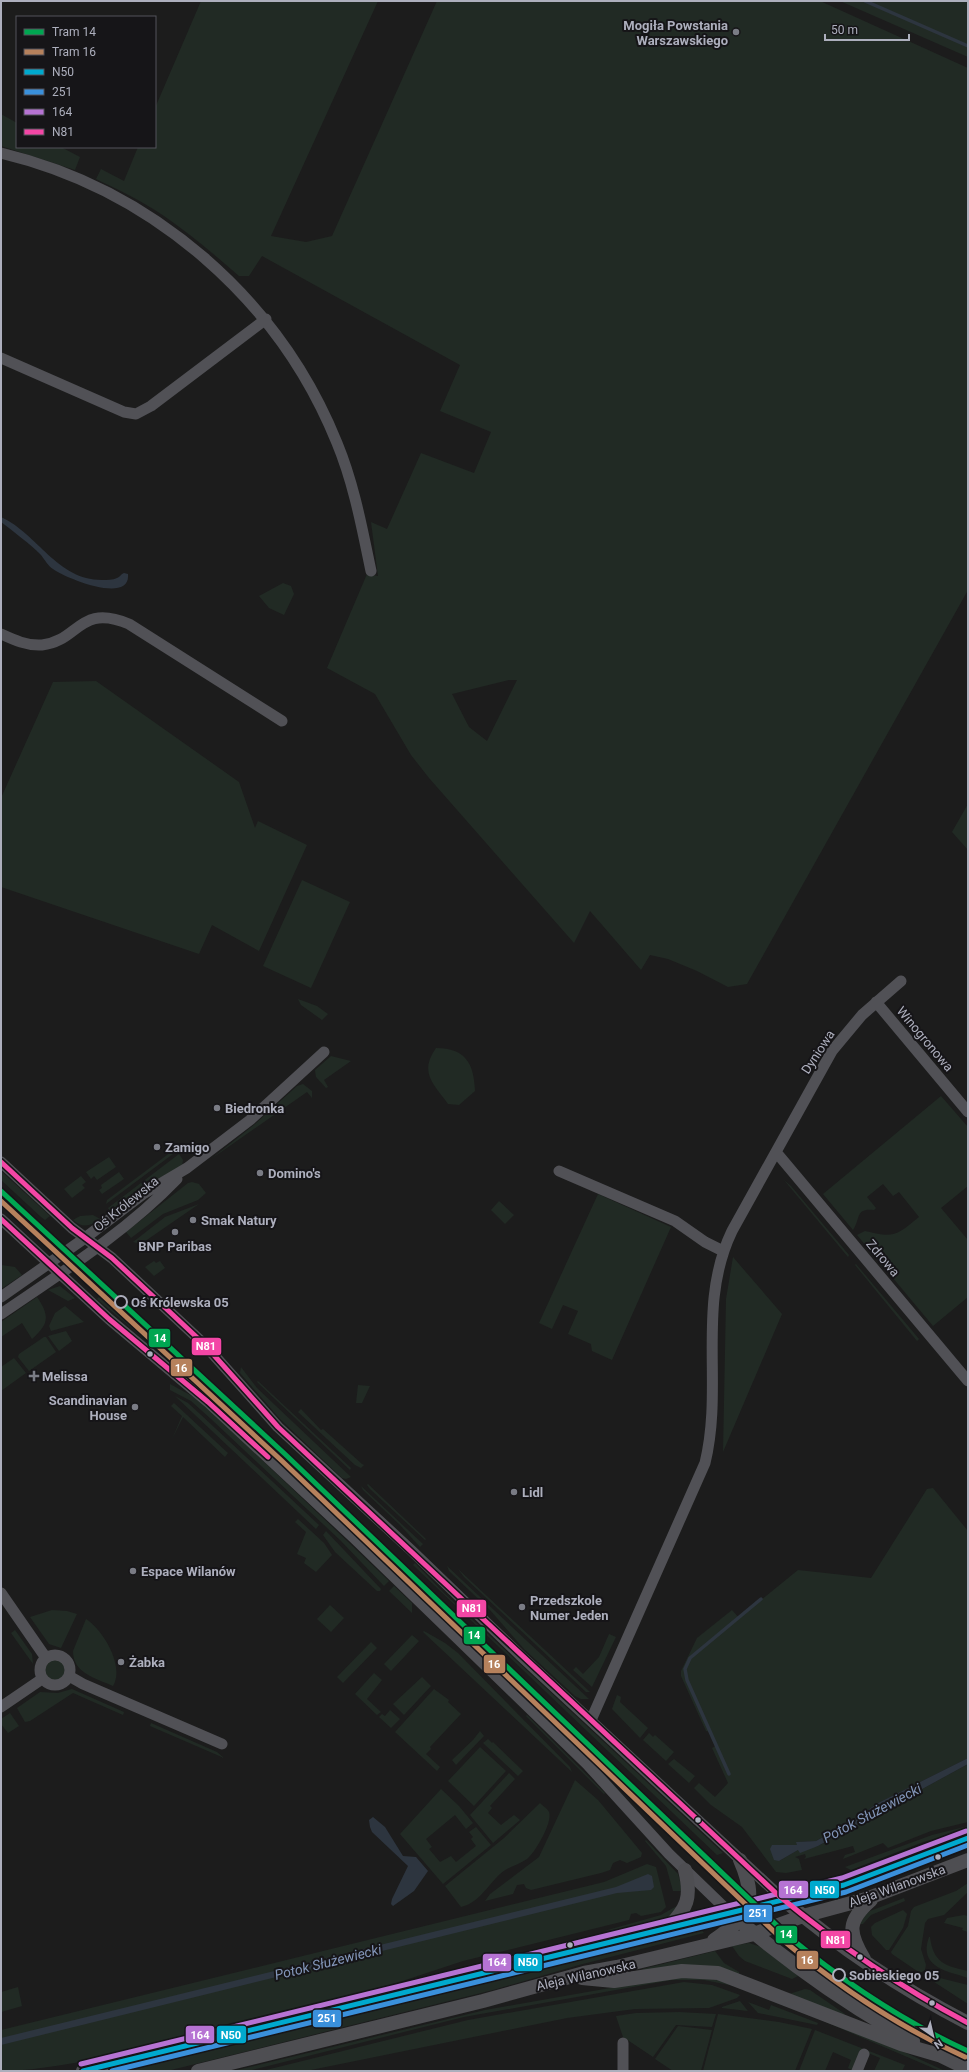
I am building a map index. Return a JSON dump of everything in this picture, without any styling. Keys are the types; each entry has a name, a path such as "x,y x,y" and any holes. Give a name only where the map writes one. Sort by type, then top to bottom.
{"main road":[{"name":"Aleja Wilanowska","path":"84,2071 668,1928 738,1914 857,1881 968,1838"},
{"path":"704,1946 730,1929 738,1914 749,1899 750,1888 740,1860"},
{"name":"Aleja Wilanowska","path":"198,2071 483,2001 572,1977 754,1934 803,1916 847,1905 876,1895 968,1860"},
{"path":"668,1928 680,1916 687,1902 689,1888 685,1870"},
{"path":"866,1963 854,1942 852,1925 858,1913 876,1895"},
{"path":"784,1900 866,1963 919,1997 968,2023"},
{"path":"738,1914 754,1934 836,1994 892,2029 968,2069"},
{"path":"572,1977 614,1980 676,1971 694,1970 718,1973 901,2044 942,2056"}],"street":[{"path":"1,153 47,166 90,183 148,215 182,238 222,273 266,319 303,375 323,411 338,443 358,508 371,571"},
{"path":"1,358 124,412 136,414 151,406 266,319"},
{"path":"1,634 25,644 43,645 65,636 78,625 96,618 116,619 129,624 282,720"},
{"name":"Dyniowa","path":"591,1720 705,1463 712,1422 712,1336 714,1287 716,1272 723,1251 832,1052 862,1015 901,982"},
{"name":"Winogronowa","path":"876,1002 968,1112"},
{"name":"Oś Królewska","path":"1,1297 85,1238 143,1194 187,1168 250,1120 324,1052"},
{"name":"Zdrowa","path":"776,1152 967,1378"},
{"path":"1,1162 85,1238 97,1246 204,1344 278,1427 784,1900"},
{"name":"Oś Królewska","path":"1,1314 60,1274 150,1206 187,1168"},
{"path":"559,1171 675,1221 705,1242 723,1251"},
{"path":"1,1219 109,1319 208,1402 348,1533 594,1771 685,1870 738,1914"},
{"path":"1,1592 46,1658"},
{"path":"57,1655 69,1665 69,1676 62,1684 56,1686 46,1683 42,1679 40,1668 46,1658 57,1655"},
{"path":"69,1676 83,1684 222,1744"},
{"path":"1,1707 42,1679"},
{"path":"623,2042 623,2071"},
{"path":"857,2071 864,2054"}],"shaded area":[{"path":"201,1 378,1 271,236 306,242 332,236 437,1 820,1 968,68 968,590 747,984 728,987 697,971 668,959 650,955 641,970 590,911 574,943 429,778 411,755 375,694 327,668 367,574 378,576 371,522 387,529 421,453 474,473 491,432 440,411 460,365 262,256 249,276 239,276 164,216 139,201 96,179 101,169 124,181 138,148 156,148 156,106","holes":["509,680 517,680 487,741 469,727 452,694"]},
{"path":"840,1 968,1 968,57"},
{"path":"1,114 16,122 16,148 63,148 80,157 75,170 1,146"},
{"path":"283,583 291,586 294,594 284,615 269,608 259,596"},
{"path":"96,681 239,782 255,828 258,821 307,845 259,951 212,925 199,954 1,887 1,798 53,682"},
{"path":"968,804 968,850 952,832"},
{"path":"302,880 350,902 311,988 263,966"},
{"path":"298,999 317,1006 328,1014 322,1020 301,1005"},
{"path":"436,1048 455,1051 461,1054 466,1059 473,1073 475,1091 459,1105 448,1104 430,1078 428,1071 429,1064"},
{"path":"331,1056 351,1061 324,1080 328,1087 326,1088 316,1077 315,1070"},
{"path":"303,1084 312,1091 312,1098 307,1092 211,1159 255,1124 297,1086"},
{"path":"941,1096 968,1127 968,1186 941,1208 968,1240 968,1297 933,1326 857,1235 865,1231 889,1235 894,1234 905,1228 919,1217 899,1192 893,1196 883,1184 867,1197 876,1208 874,1210 861,1212 853,1230 823,1194"},
{"path":"175,1149 177,1151 106,1204 107,1200"},
{"path":"179,1154 183,1160 182,1166 139,1189 110,1211 108,1208"},
{"path":"109,1157 116,1167 97,1180 94,1176 91,1179 86,1172"},
{"path":"1,1171 50,1216 45,1220 41,1217 1,1180"},
{"path":"119,1172 124,1179 102,1194 99,1190 102,1188 101,1185"},
{"path":"81,1176 86,1182 82,1185 85,1188 72,1198 64,1189"},
{"path":"784,1180 791,1186 849,1255 848,1257"},
{"path":"192,1182 199,1184 206,1193 198,1200 163,1214 131,1238 126,1232 188,1183"},
{"path":"598,1194 671,1227 612,1360 592,1351 591,1344 568,1334 578,1311 563,1305 552,1329 539,1323"},
{"path":"499,1201 514,1215 505,1224 491,1210"},
{"path":"199,1204 141,1244 133,1242 165,1217"},
{"path":"93,1215 100,1219 87,1226 80,1225 73,1220 80,1216"},
{"path":"733,1257 782,1314 723,1452 726,1299"},
{"path":"154,1261 156,1263 160,1261 165,1268 154,1276 145,1267"},
{"path":"856,1264 919,1339 917,1341 855,1265"},
{"path":"1,1265 15,1267 22,1275 1,1289"},
{"path":"60,1286 75,1298 68,1301 48,1290"},
{"path":"104,1291 272,1445 400,1568 398,1571 215,1398 97,1299"},
{"path":"37,1297 46,1315 46,1320 38,1334 32,1339 22,1323 1,1337 1,1322"},
{"path":"65,1306 84,1322 51,1331 49,1326 55,1313"},
{"path":"66,1331 72,1341 59,1351 48,1336"},
{"path":"46,1337 56,1352 29,1371 18,1357 19,1354"},
{"path":"14,1358 26,1373 1,1391 1,1367"},
{"path":"241,1367 257,1388 351,1477 346,1479 342,1478 280,1419 240,1373"},
{"path":"258,1381 351,1468 350,1470 257,1382"},
{"path":"170,1384 194,1397 214,1414 389,1581 384,1586 340,1540 211,1419 191,1401 170,1390"},
{"path":"358,1385 370,1386 362,1403 356,1403"},
{"path":"175,1396 188,1403 319,1525 316,1529"},
{"path":"174,1403 228,1453 225,1457 183,1417 172,1439 182,1416 171,1406"},
{"path":"301,1409 321,1430 323,1429 364,1465 361,1468 355,1465 298,1412"},
{"path":"368,1484 426,1539 425,1540 370,1489 367,1485"},
{"path":"361,1486 423,1544 420,1547 400,1525 363,1490"},
{"path":"933,1488 968,1531 968,1758 876,1804 860,1816 816,1841 797,1842 797,1845 775,1845 779,1861 798,1850 818,1846 968,1764 968,1822 931,1831 888,1848 883,1843 843,1859 845,1855 855,1852 853,1846 804,1859 806,1857 805,1854 795,1857 799,1859 802,1870 786,1873 776,1872 742,1827 711,1805 694,1788 699,1783 715,1797 728,1783 712,1748 716,1746 710,1732 706,1731 681,1676 681,1671 697,1638 732,1610 739,1618 798,1570 871,1578 927,1489"},
{"path":"298,1519 324,1543 332,1555 316,1572 304,1563 306,1558 297,1554 306,1532 295,1522"},
{"path":"326,1531 381,1589 380,1591 377,1591 335,1552 323,1535"},
{"path":"415,1563 444,1593 723,1853 717,1855 413,1565"},
{"path":"447,1566 589,1699 581,1699 575,1696 524,1649 490,1610 449,1571"},
{"path":"458,1569 590,1692 586,1692 464,1577"},
{"path":"406,1573 485,1648 483,1650 463,1633 403,1576"},
{"path":"394,1586 412,1603 412,1613 389,1591"},
{"path":"330,1605 344,1618 331,1632 317,1619"},
{"path":"52,1610 67,1611 77,1614 61,1648 49,1644 30,1617"},
{"path":"86,1619 99,1631 110,1649 116,1669 116,1678 113,1686 86,1674 77,1665 74,1658 73,1651"},
{"path":"15,1630 32,1654 33,1664 11,1633"},
{"path":"424,1631 445,1643 458,1653 570,1767 572,1772 423,1632"},
{"path":"609,1634 616,1637 592,1687 573,1670 576,1667 583,1674 599,1657"},
{"path":"412,1635 419,1641 391,1671 384,1664"},
{"path":"371,1642 377,1648 343,1683 337,1677"},
{"path":"55,1660 62,1663 65,1670 62,1677 55,1680 48,1677 45,1670 48,1663"},
{"path":"374,1673 382,1680 367,1699 381,1712 377,1715 355,1694"},
{"path":"422,1677 431,1686 404,1715 393,1704"},
{"path":"72,1689 124,1712 123,1715 73,1693 30,1721 25,1722 17,1708 40,1692 58,1693"},
{"path":"434,1689 449,1700 448,1702 461,1714 430,1747 431,1749 426,1754 440,1767 437,1771 395,1732"},
{"path":"617,1695 621,1697 620,1702 648,1728 640,1738 612,1709"},
{"path":"390,1710 400,1719 391,1728 379,1717 382,1714 385,1716"},
{"path":"10,1713 19,1726 8,1733 1,1724 1,1719"},
{"path":"527,1715 605,1793 604,1794 526,1716"},
{"path":"151,1723 217,1752 224,1758 150,1726"},
{"path":"480,1731 484,1736 456,1765 452,1760 473,1740"},
{"path":"649,1733 653,1737 655,1735 674,1752 666,1761 643,1740"},
{"path":"488,1739 523,1771 518,1776 483,1743"},
{"path":"480,1747 506,1771 474,1806 448,1781"},
{"path":"674,1759 695,1776 689,1783 668,1764"},
{"path":"509,1773 515,1779 490,1806 492,1808 488,1813 501,1825 514,1815 520,1820 493,1843 470,1815"},
{"path":"575,1780 598,1800 642,1853 641,1857 627,1863 620,1860 613,1863 610,1870 601,1873 531,1890 526,1888 524,1884 517,1885 513,1894 485,1901 490,1894 539,1857"},
{"path":"441,1789 459,1806 473,1823 466,1829 455,1815 426,1839 432,1847 429,1849 440,1862 451,1856 456,1862 476,1846 471,1839 473,1837 469,1832 476,1827 491,1845 443,1884 400,1834"},
{"path":"540,1803 547,1809 550,1817 546,1830 534,1851 527,1859 500,1874 473,1902 461,1907 445,1886 504,1838"},
{"path":"968,1826 968,1830 923,1842 851,1870 845,1867 932,1835"},
{"path":"646,1840 678,1874 683,1891 673,1891 666,1866 645,1841"},
{"path":"647,1864 656,1867 666,1907 661,1912 641,1916 636,1913 631,1914 629,1920 463,1961 363,1994 88,2061 34,2069 1,2071 1,2030 604,1882"},
{"path":"968,1883 968,1892 944,1915 928,1919 925,1923 921,1949 926,1965 925,1970 920,1973 892,1954 891,1952 908,1926 911,1911 914,1907 956,1891"},
{"path":"904,1898 905,1901 871,1915 863,1924 859,1924 865,1915 870,1911"},
{"path":"675,1907 678,1908 667,1920 656,1924 604,1931 661,1915"},
{"path":"903,1910 907,1914 903,1928 889,1950 886,1950 872,1935 871,1927 875,1923"},
{"path":"964,1915 968,1916 968,1932 962,1930 963,1928 944,1923 947,1918"},
{"path":"700,1928 704,1933 579,1965 493,1990 167,2071 115,2071"},
{"path":"929,1937 934,1953 938,1958 947,1965 968,1971 968,1978 944,1970 931,1962 928,1956 927,1947"},
{"path":"749,1943 761,1947 798,1976 792,1979 745,1961 739,1956 732,1946"},
{"path":"715,1951 724,1963 739,1972 739,1974 642,1969"},
{"path":"678,1976 720,1980 734,1986 704,1980 672,1980 464,2017 248,2071 233,2071 485,2010"},
{"path":"932,1976 968,1985 968,2004 928,1978"},
{"path":"684,1982 712,1985 740,1995 737,1998 709,2008 635,2009 567,2018 306,2071 262,2071 468,2020"},
{"path":"18,1987 22,2006 1,2012 1,1992"},
{"path":"805,1989 810,1990 845,2014 844,2015 789,1994"},
{"path":"740,2001 748,2011 722,2008 722,2007"},
{"path":"748,2002 769,2010 771,2005 818,2023 817,2025 758,2013"},
{"path":"679,2012 716,2014 712,2027 676,2025 653,2057 623,2037 616,2016 636,2013"},
{"path":"718,2014 779,2022 812,2029 795,2071 703,2071"},
{"path":"807,2014 902,2051 945,2071 940,2071"},
{"path":"678,2026 712,2030 701,2071 673,2071 655,2059"},
{"path":"815,2030 905,2065 902,2071 874,2071 880,2058 861,2050 852,2070 848,2068 851,2060 833,2052 825,2071 799,2071"}],"water":[{"path":"1,517 26,534 48,555 72,573 86,578 110,580 118,578 124,573 128,574 126,583 119,588 109,588 83,583 60,573 53,569 41,555 1,522"},
{"name":"Potok Służewiecki","path":"968,1758 968,1764 818,1846 800,1853 798,1850 779,1861 774,1860 770,1849 772,1845 797,1845 796,1842 816,1841 860,1816 876,1804"},
{"path":"373,1817 385,1827 403,1856 416,1857 428,1871 414,1891 393,1906 391,1904 392,1899 408,1866 372,1832 369,1820"},
{"name":"Potok Służewiecki","path":"648,1874 652,1876 654,1887 651,1890 617,1893 1,2045 1,2038 616,1887"}],"waterway":[{"path":"865,1 968,46"},
{"path":"729,1774 687,1680 685,1669 690,1658 761,1599"}],"tram line":[{"name":"14","path":"1,1191 287,1456 788,1936 830,1969 874,2000 920,2027 968,2051"},
{"name":"16","path":"1,1201 282,1461 784,1941 827,1975 893,2020 965,2057"}],"transit line":[{"name":"N81","path":"1,1162 72,1228 112,1258 204,1344 278,1427 778,1895 846,1948 918,1995 968,2023"},
{"name":"N81","path":"1,1219 109,1319 208,1402 268,1457"},
{"name":"164","path":"81,2064 842,1878 966,1831"},
{"name":"N50","path":"83,2071 844,1885 968,1838"},
{"name":"251","path":"112,2071 846,1892 968,1845"}],"place":[{"name":"Mogiła Powstania Warszawskiego","path":"736,32"},
{"name":"Biedronka","path":"217,1108"},
{"name":"Zamigo","path":"157,1147"},
{"name":"Domino's","path":"260,1173"},
{"name":"Smak Natury","path":"193,1220"},
{"name":"BNP Paribas","path":"175,1232"},
{"name":"Oś Królewska 05","path":"121,1302"},
{"name":"Melissa","path":"34,1376"},
{"name":"Scandinavian House","path":"135,1407"},
{"name":"Lidl","path":"514,1492"},
{"name":"Espace Wilanów","path":"133,1571"},
{"name":"Przedszkole Numer Jeden","path":"522,1607"},
{"name":"Żabka","path":"121,1662"},
{"name":"Sobieskiego 05","path":"839,1975"}]}
